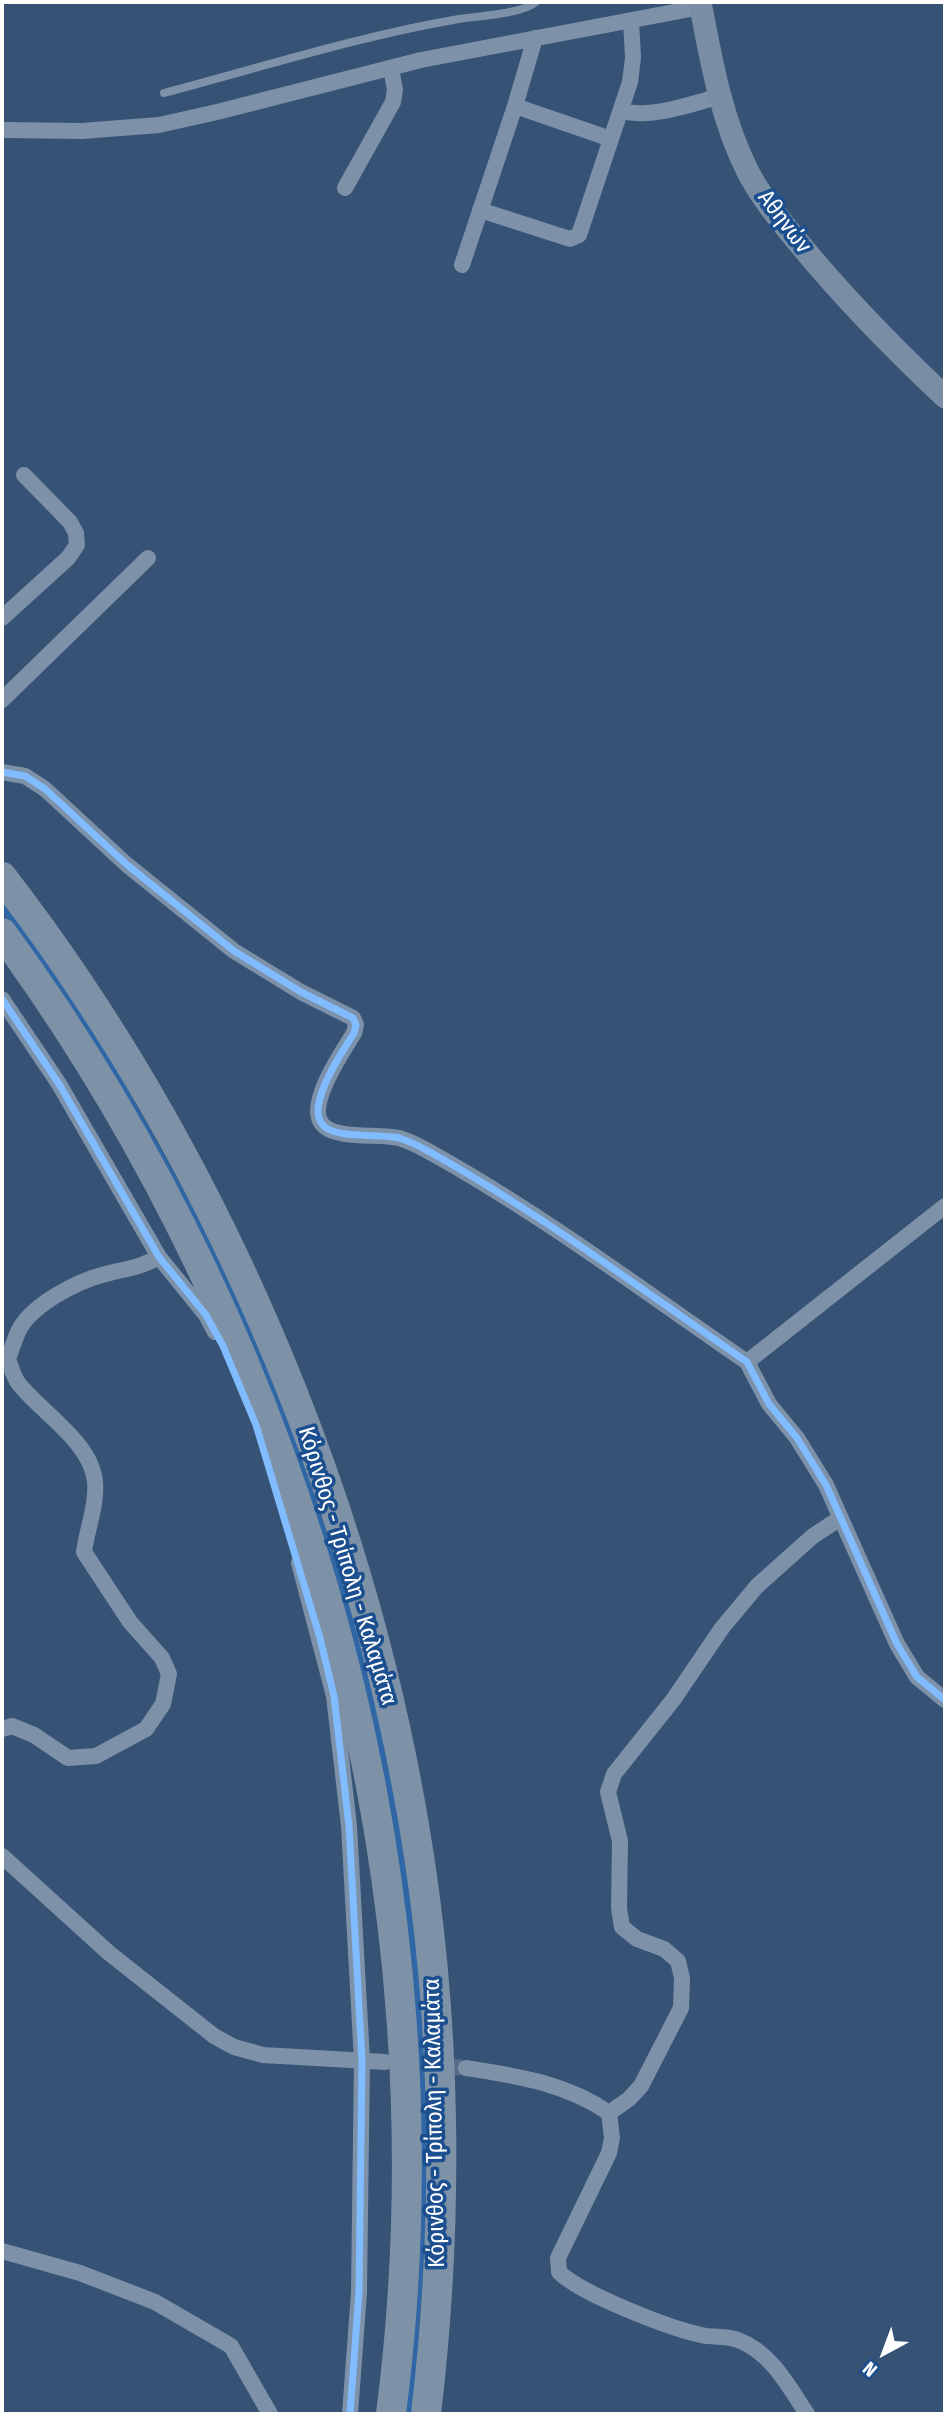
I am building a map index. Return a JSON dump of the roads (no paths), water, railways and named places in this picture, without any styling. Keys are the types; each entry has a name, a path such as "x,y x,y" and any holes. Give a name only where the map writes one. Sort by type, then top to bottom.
{"highway":[{"name":"Κόρινθος - Τρίπολη - Καλαμάτα","path":"2,877 75,976 113,1038 192,1173 230,1249 273,1345 307,1432 338,1520 366,1613 395,1726 415,1827 435,1997 441,2211 437,2301 426,2414"},
{"name":"Κόρινθος - Τρίπολη - Καλαμάτα","path":"2,933 46,995 128,1128 199,1263 242,1359 274,1443 306,1534 351,1689 381,1832 397,1956 402,2036 406,2222 403,2296 391,2414"}],"main road":[{"name":"Αθηνών","path":"701,4 721,96 734,139 748,172 780,220 852,304 945,397"}],"street":[{"path":"2,130 82,131 159,125 450,54 631,21 701,4"},
{"path":"480,210 570,239 576,238 582,229 621,111 632,66 631,21"},
{"path":"462,265 535,38"},
{"path":"345,188 393,102 395,90 391,68"},
{"path":"621,111 639,114 656,112 721,96"},
{"path":"515,106 611,139"},
{"path":"2,618 68,558 77,545 76,533 70,522 24,475"},
{"path":"2,700 148,558"},
{"path":"2,772 26,776 45,789 118,856 234,951 301,992 353,1018 356,1026 354,1033 322,1090 318,1114 322,1125 335,1132 400,1138 435,1155 499,1191 747,1362 769,1404 797,1438 826,1485 839,1520 897,1644 917,1676 945,1700"},
{"path":"2,999 59,1084 159,1256 206,1315 239,1382 256,1425 320,1638 334,1696 349,1826 362,2060 359,2292 350,2414"},
{"path":"747,1362 945,1206"},
{"path":"2,1729 12,1726 34,1735 68,1758 96,1756 146,1729 163,1704 169,1674 162,1658 130,1622 84,1552 96,1481 89,1460 73,1439 17,1382 8,1359 21,1327 48,1300 76,1284 146,1265 159,1256"},
{"path":"609,2113 629,2099 641,2086 681,2008 682,1978 678,1961 664,1949 637,1939 622,1927 618,1908 620,1841 608,1792 614,1773 673,1700 722,1628 757,1586 813,1536 839,1520"},
{"path":"2,1856 109,1953 214,2036 234,2047 263,2055 385,2062"},
{"path":"466,2068 525,2078 563,2089 590,2100 609,2113 612,2137 610,2153 558,2258 559,2272 569,2281 643,2316 701,2335 737,2339 755,2349 771,2364 807,2414"},
{"path":"2,2251 80,2273 155,2302 231,2346 270,2414"}],"lane":[{"path":"164,93 321,50 439,23 514,10 536,2"}],"tunnel":[{"path":"398,2063 466,2068"}]}
